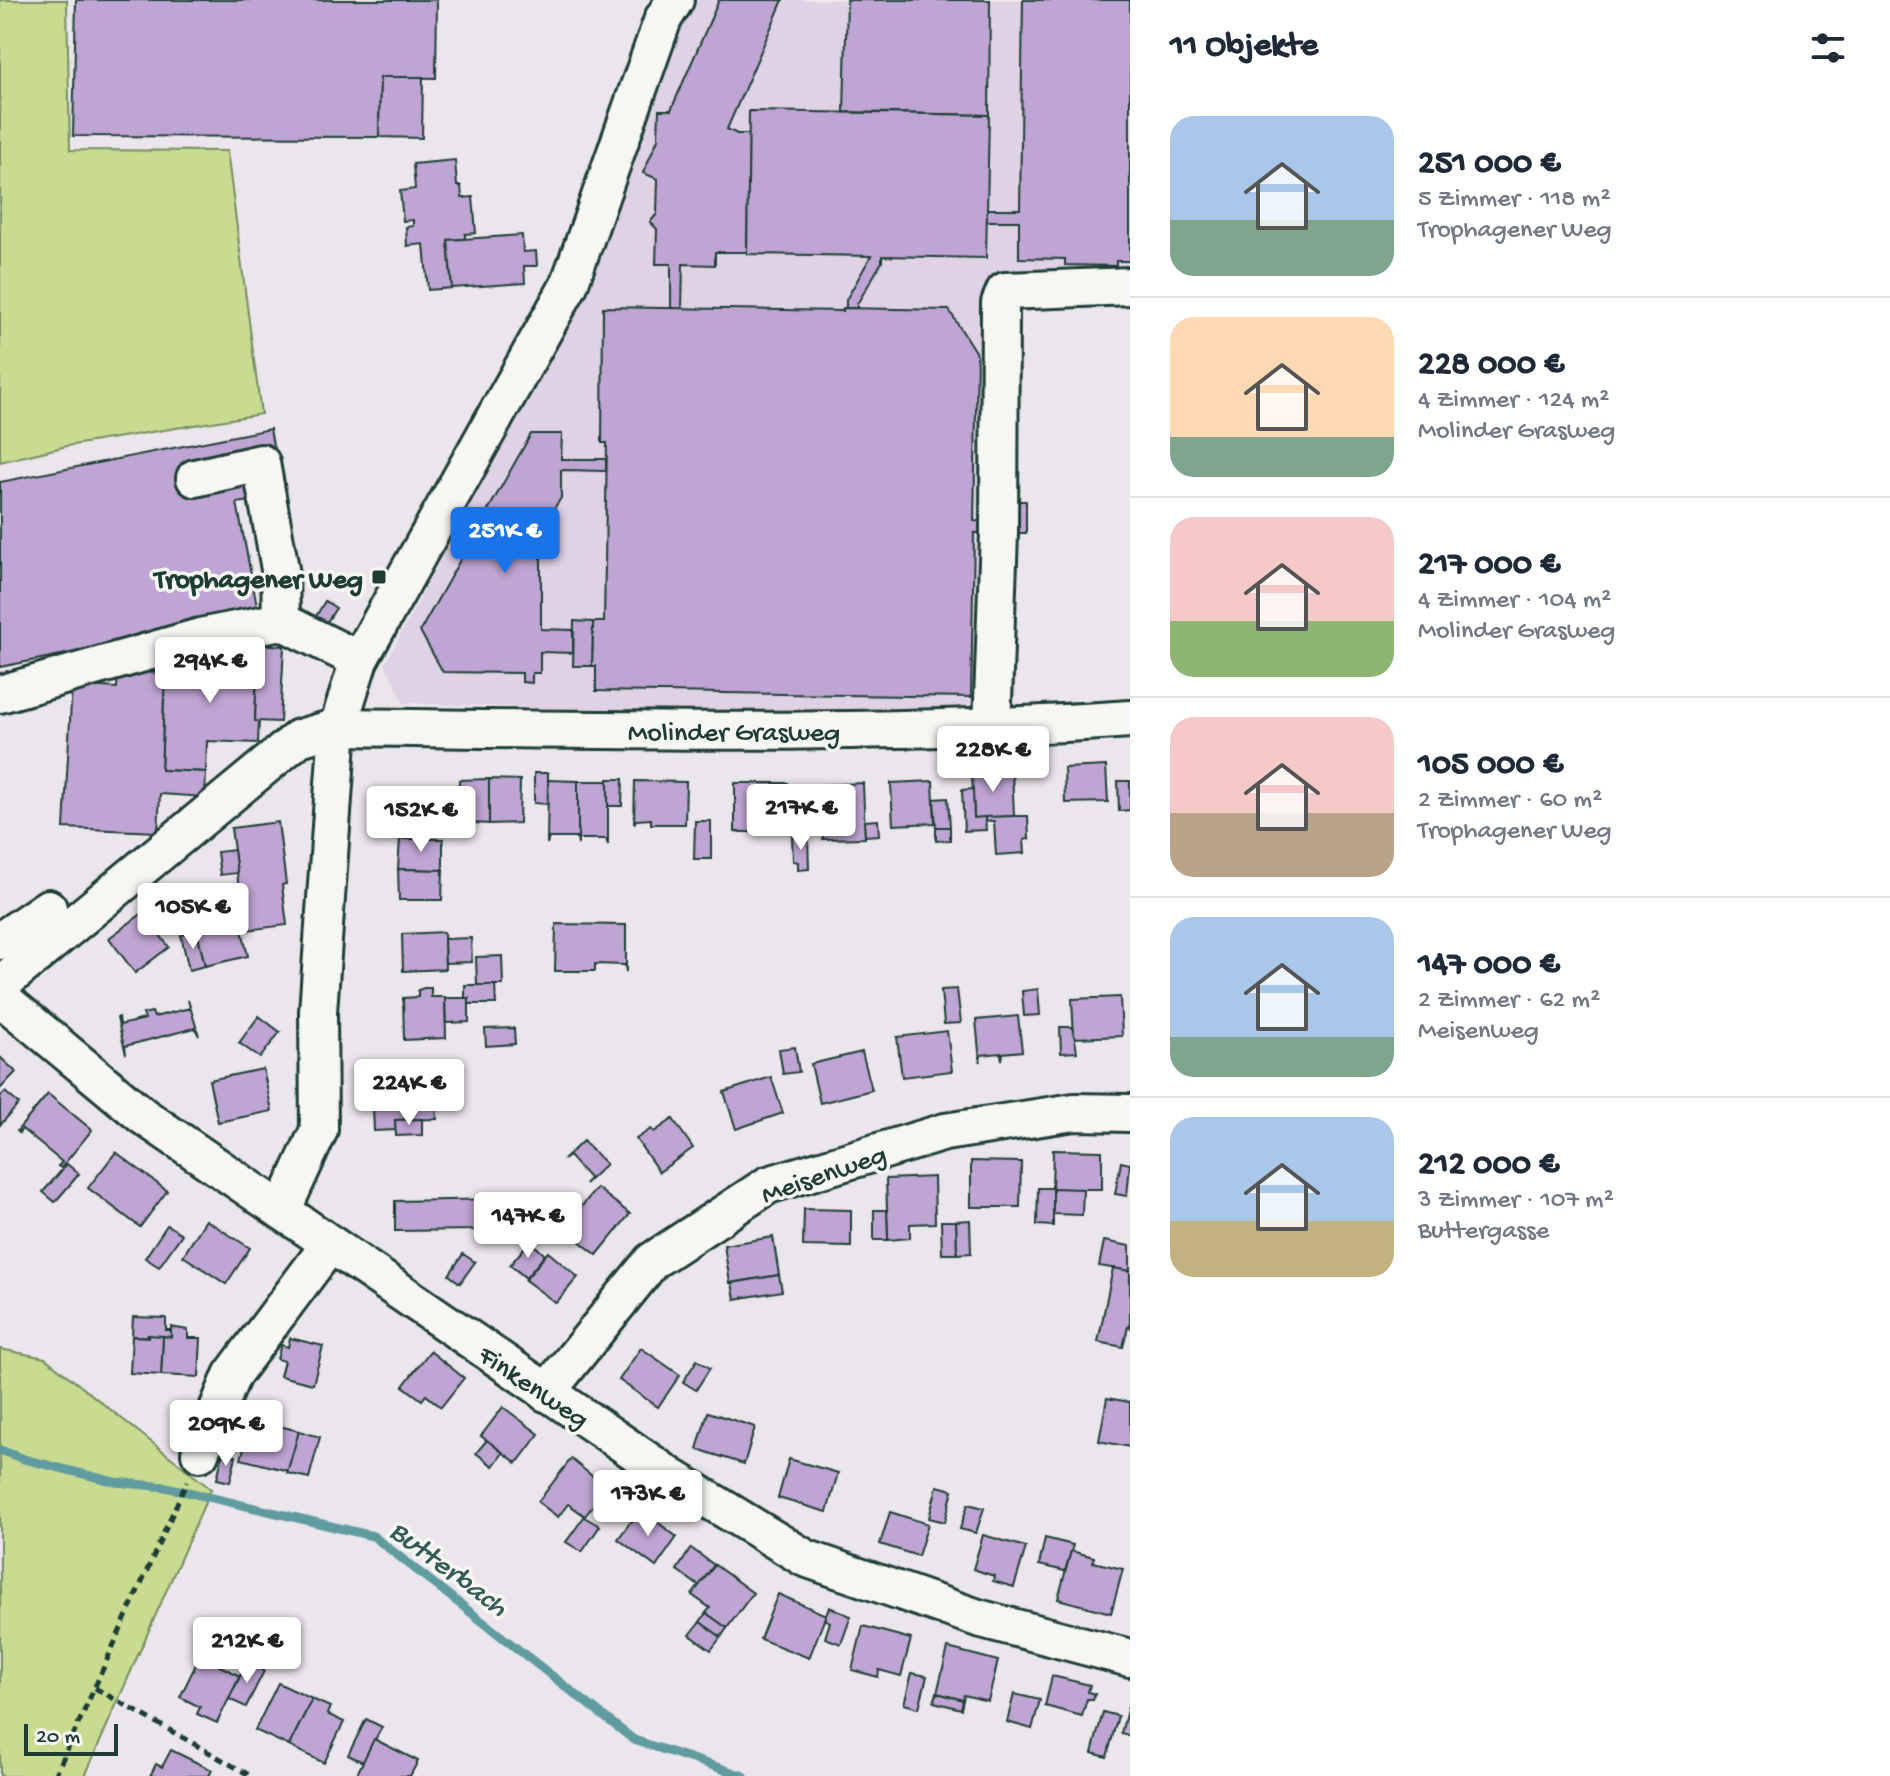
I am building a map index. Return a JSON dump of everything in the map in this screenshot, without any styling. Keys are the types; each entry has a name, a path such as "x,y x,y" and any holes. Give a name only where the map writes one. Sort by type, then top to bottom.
{"street":[{"path":"282,1211 319,1130 318,1012 338,727 359,660 569,285 663,19 675,0"},
{"path":"992,728 999,533 1000,303 1005,291 1130,286"},
{"path":"195,478 261,463 280,569 281,621"},
{"path":"11,695 200,637 281,621 359,660"},
{"name":"Molinder Grasweg","path":"338,727 757,731 992,728 1130,719"},
{"path":"0,985 299,738 338,727"},
{"path":"0,941 48,908"},
{"name":"Finkenweg","path":"0,997 143,1116 673,1478 805,1558 978,1618 1130,1658"},
{"name":"Meisenweg","path":"546,1393 652,1261 768,1185 945,1132 1074,1112 1130,1113"},
{"path":"200,1453 232,1375 330,1244"}],"path":[{"path":"55,1776 173,1512"},
{"path":"95,1688 251,1776"}],"shaded area":[{"path":"693,0 1130,0 1130,308 1017,311 1016,711 727,715 404,703 385,664 584,287 679,24"}],"green space":[{"path":"0,0 67,0 70,150 227,151 261,414 67,446 0,462"},
{"path":"0,1349 45,1358 211,1489 85,1776 0,1776"}],"building":[{"path":"76,0 437,0 436,78 380,77 379,137 73,136"},
{"path":"719,0 783,0 727,129 737,134 749,134 747,252 715,252 715,265 683,264 682,309 671,308 671,264 656,264 657,229 650,222 657,214 658,179 643,173 658,139 659,110 671,110"},
{"path":"847,0 990,0 989,115 844,112"},
{"path":"1023,0 1130,0 1130,261 1116,261 1116,266 1065,265 1065,259 1019,258 1019,221 987,221 987,209 1020,209"},
{"path":"380,77 423,77 422,138 379,137"},
{"path":"749,111 989,115 986,258 882,256 882,262 857,308 846,308 846,300 871,256 747,254"},
{"path":"455,160 457,186 461,186 462,198 473,197 476,233 465,234 465,239 448,240 452,288 428,290 424,244 407,246 406,227 413,226 413,220 403,221 400,191 415,189 413,164"},
{"path":"522,235 523,252 536,251 537,266 524,266 525,283 452,288 448,240"},
{"path":"603,307 949,310 977,355 974,521 1010,522 1010,501 1026,501 1026,533 974,533 971,697 596,691 596,666 592,666 593,622 604,622 607,443 602,443"},
{"path":"270,429 284,503 237,503 259,616 0,667 0,482"},
{"path":"531,434 562,434 561,459 606,459 606,471 561,470 561,498 541,528 541,629 573,630 573,653 540,652 540,673 532,673 532,683 522,682 522,673 443,672 420,631"},
{"path":"325,601 336,608 325,625 315,618"},
{"path":"574,621 593,622 592,666 573,666"},
{"path":"199,642 258,644 255,721 259,720 258,743 207,741 206,772 161,770 165,673 198,675"},
{"path":"258,644 284,646 280,722 255,721"},
{"path":"118,671 165,673 161,770 206,772 205,797 160,794 158,832 64,828 72,685 117,688"},
{"path":"1106,766 1108,802 1065,803 1064,768"},
{"path":"1012,771 1014,816 974,818 972,773"},
{"path":"534,773 548,773 548,804 534,803"},
{"path":"489,779 489,824 458,822 459,780"},
{"path":"489,779 520,780 519,823 489,824"},
{"path":"608,779 623,779 622,806 608,806"},
{"path":"548,780 578,781 578,845 577,838 549,838 547,844"},
{"path":"578,781 608,781 608,845 606,839 578,839"},
{"path":"635,781 686,782 685,824 651,824 651,819 636,820 634,824"},
{"path":"933,781 935,823 893,825 891,783"},
{"path":"1118,781 1130,781 1130,810 1119,811"},
{"path":"735,783 788,783 787,833 786,826 756,826 756,832 735,832"},
{"path":"863,783 865,838 823,839 821,785"},
{"path":"973,789 974,818 985,817 986,830 964,831 962,790"},
{"path":"948,798 950,827 936,827 934,799"},
{"path":"1028,816 1029,839 1024,840 1025,853 996,855 994,821 985,822 985,817"},
{"path":"878,820 879,835 865,836 864,821"},
{"path":"695,821 711,821 711,859 694,859"},
{"path":"278,822 286,884 282,885 287,925 247,930 243,904 237,905 235,889 239,888 231,828"},
{"path":"936,827 950,827 950,840 936,841"},
{"path":"808,836 809,869 798,870 798,862 793,861 792,837"},
{"path":"400,839 443,839 443,870 398,869"},
{"path":"234,850 237,873 220,875 217,852"},
{"path":"398,869 443,870 442,900 399,900"},
{"path":"143,913 169,947 135,973 109,938"},
{"path":"240,921 248,956 205,966 197,932"},
{"path":"556,924 626,925 626,972 625,965 595,964 595,971 555,971"},
{"path":"197,932 205,966 189,970 181,935"},
{"path":"444,932 445,969 403,971 402,934"},
{"path":"471,938 472,962 445,963 444,939"},
{"path":"502,956 503,985 477,985 476,957"},
{"path":"465,985 495,985 496,1004 469,1004 469,998 465,998"},
{"path":"431,988 431,997 445,997 446,1038 404,1040 403,998 418,997 418,990"},
{"path":"957,989 961,1023 944,1024 941,990"},
{"path":"1038,989 1040,1015 1024,1016 1022,991"},
{"path":"1120,997 1122,1036 1074,1038 1072,999"},
{"path":"445,998 469,998 469,1022 446,1023"},
{"path":"188,1000 199,1036 195,1028 125,1046 126,1054 117,1018 120,1025 145,1019 143,1014 152,1012 154,1017 190,1008"},
{"path":"259,1016 280,1032 260,1058 239,1043"},
{"path":"1018,1016 1022,1051 1003,1053 1002,1060 1001,1053 981,1055 980,1062 976,1020"},
{"path":"1060,1027 1073,1027 1077,1052 1061,1053"},
{"path":"514,1028 515,1044 486,1046 485,1029"},
{"path":"947,1031 952,1071 902,1077 897,1037"},
{"path":"795,1047 799,1072 783,1074 779,1049"},
{"path":"862,1052 872,1090 820,1103 811,1064"},
{"path":"0,1057 16,1072 0,1089"},
{"path":"414,1066 413,1081 399,1082 398,1068 389,1067"},
{"path":"263,1069 272,1111 218,1122 209,1080"},
{"path":"413,1072 435,1072 437,1119 395,1120 396,1130 374,1131 372,1083 413,1081"},
{"path":"771,1077 783,1113 736,1129 724,1092"},
{"path":"5,1092 19,1104 0,1125 0,1097"},
{"path":"48,1094 92,1130 61,1168 58,1166 62,1162 22,1129 19,1133 17,1131"},
{"path":"422,1119 422,1135 396,1136 395,1120"},
{"path":"673,1119 693,1148 659,1172 636,1139 651,1129 654,1132"},
{"path":"583,1141 606,1164 585,1184 589,1178 569,1156 563,1160"},
{"path":"1053,1150 1102,1151 1102,1189 1052,1189"},
{"path":"116,1152 167,1191 140,1227 88,1188"},
{"path":"971,1161 1021,1162 1020,1207 971,1207"},
{"path":"1121,1162 1130,1164 1127,1196 1115,1194"},
{"path":"67,1164 79,1174 55,1202 43,1192"},
{"path":"934,1177 935,1223 910,1224 910,1238 888,1240 886,1179"},
{"path":"597,1188 630,1214 597,1255 563,1228"},
{"path":"1038,1188 1053,1188 1053,1226 1037,1225"},
{"path":"1053,1188 1083,1189 1082,1215 1053,1214"},
{"path":"501,1199 479,1230 395,1231 395,1201"},
{"path":"804,1209 851,1210 851,1247 803,1246"},
{"path":"874,1210 887,1210 888,1240 874,1240"},
{"path":"206,1220 250,1248 226,1284 183,1256"},
{"path":"970,1220 971,1253 957,1254 956,1221"},
{"path":"941,1221 956,1221 957,1254 942,1254"},
{"path":"167,1225 182,1234 159,1267 145,1258"},
{"path":"773,1237 779,1275 730,1283 724,1245"},
{"path":"530,1241 545,1255 526,1278 510,1265"},
{"path":"1104,1241 1130,1246 1130,1271 1099,1266"},
{"path":"548,1252 578,1277 556,1303 525,1280"},
{"path":"463,1254 475,1262 460,1283 449,1275"},
{"path":"1113,1268 1130,1271 1130,1328 1123,1347 1098,1342"},
{"path":"779,1275 782,1291 735,1299 732,1283"},
{"path":"133,1317 166,1318 166,1330 171,1330 171,1337 132,1336"},
{"path":"171,1327 188,1330 188,1338 201,1338 199,1377 161,1375 163,1336 171,1337"},
{"path":"132,1336 163,1336 161,1375 130,1373"},
{"path":"290,1338 323,1346 313,1384 280,1376 284,1361 277,1359 281,1345 288,1347"},
{"path":"641,1348 680,1375 658,1407 619,1380"},
{"path":"430,1351 464,1378 441,1407 426,1395 422,1400 403,1386"},
{"path":"697,1360 710,1368 696,1390 683,1382"},
{"path":"1107,1398 1130,1402 1130,1447 1099,1441"},
{"path":"503,1407 539,1434 517,1463 481,1436"},
{"path":"708,1412 755,1427 744,1464 697,1449"},
{"path":"252,1419 299,1431 289,1471 241,1459"},
{"path":"299,1431 320,1437 309,1478 287,1473"},
{"path":"487,1440 503,1453 493,1466 476,1453"},
{"path":"223,1453 236,1456 230,1482 217,1479"},
{"path":"571,1459 607,1488 585,1516 568,1504 558,1517 538,1502"},
{"path":"789,1459 838,1473 827,1512 778,1498"},
{"path":"937,1486 953,1490 945,1522 929,1518"},
{"path":"968,1504 984,1508 976,1533 960,1529"},
{"path":"640,1509 677,1537 656,1567 618,1539"},
{"path":"890,1512 928,1524 918,1556 880,1544"},
{"path":"584,1517 600,1526 582,1552 566,1542"},
{"path":"983,1535 1026,1547 1014,1587 993,1581 994,1576 973,1569"},
{"path":"1045,1538 1073,1545 1065,1571 1039,1565"},
{"path":"691,1548 714,1565 699,1586 677,1570"},
{"path":"1071,1551 1094,1557 1093,1562 1123,1569 1111,1613 1058,1599"},
{"path":"715,1565 753,1593 727,1628 706,1613 710,1608 692,1595"},
{"path":"778,1594 826,1615 809,1658 760,1639"},
{"path":"829,1607 851,1616 841,1644 825,1638 830,1622 824,1619"},
{"path":"706,1613 727,1628 721,1637 700,1622"},
{"path":"700,1622 721,1637 711,1650 690,1635"},
{"path":"863,1626 911,1639 901,1676 879,1670 878,1677 852,1670"},
{"path":"948,1648 998,1661 988,1701 964,1695 963,1700 937,1693"},
{"path":"200,1656 240,1676 217,1723 197,1714 200,1707 180,1697"},
{"path":"247,1662 264,1671 246,1707 229,1699"},
{"path":"912,1673 927,1676 919,1708 904,1704"},
{"path":"1052,1676 1090,1685 1088,1692 1095,1694 1093,1700 1087,1699 1082,1716 1045,1706"},
{"path":"278,1683 312,1699 289,1746 255,1730"},
{"path":"937,1693 963,1700 961,1709 934,1702"},
{"path":"1014,1694 1040,1700 1032,1729 1007,1722"},
{"path":"312,1699 330,1707 327,1714 344,1722 324,1763 289,1746"},
{"path":"1130,1699 1130,1736 1121,1733"},
{"path":"1103,1712 1118,1716 1107,1757 1092,1753"},
{"path":"366,1719 382,1727 363,1762 348,1755"},
{"path":"374,1739 418,1761 410,1776 356,1776"},
{"path":"171,1750 212,1770 209,1776 150,1776 156,1764 162,1767"}],"waterway":[{"name":"Butterbach","path":"0,1450 115,1482 166,1487 373,1536 634,1740 744,1776"}],"place":[{"name":"Trophagener Weg","path":"379,577"}]}
